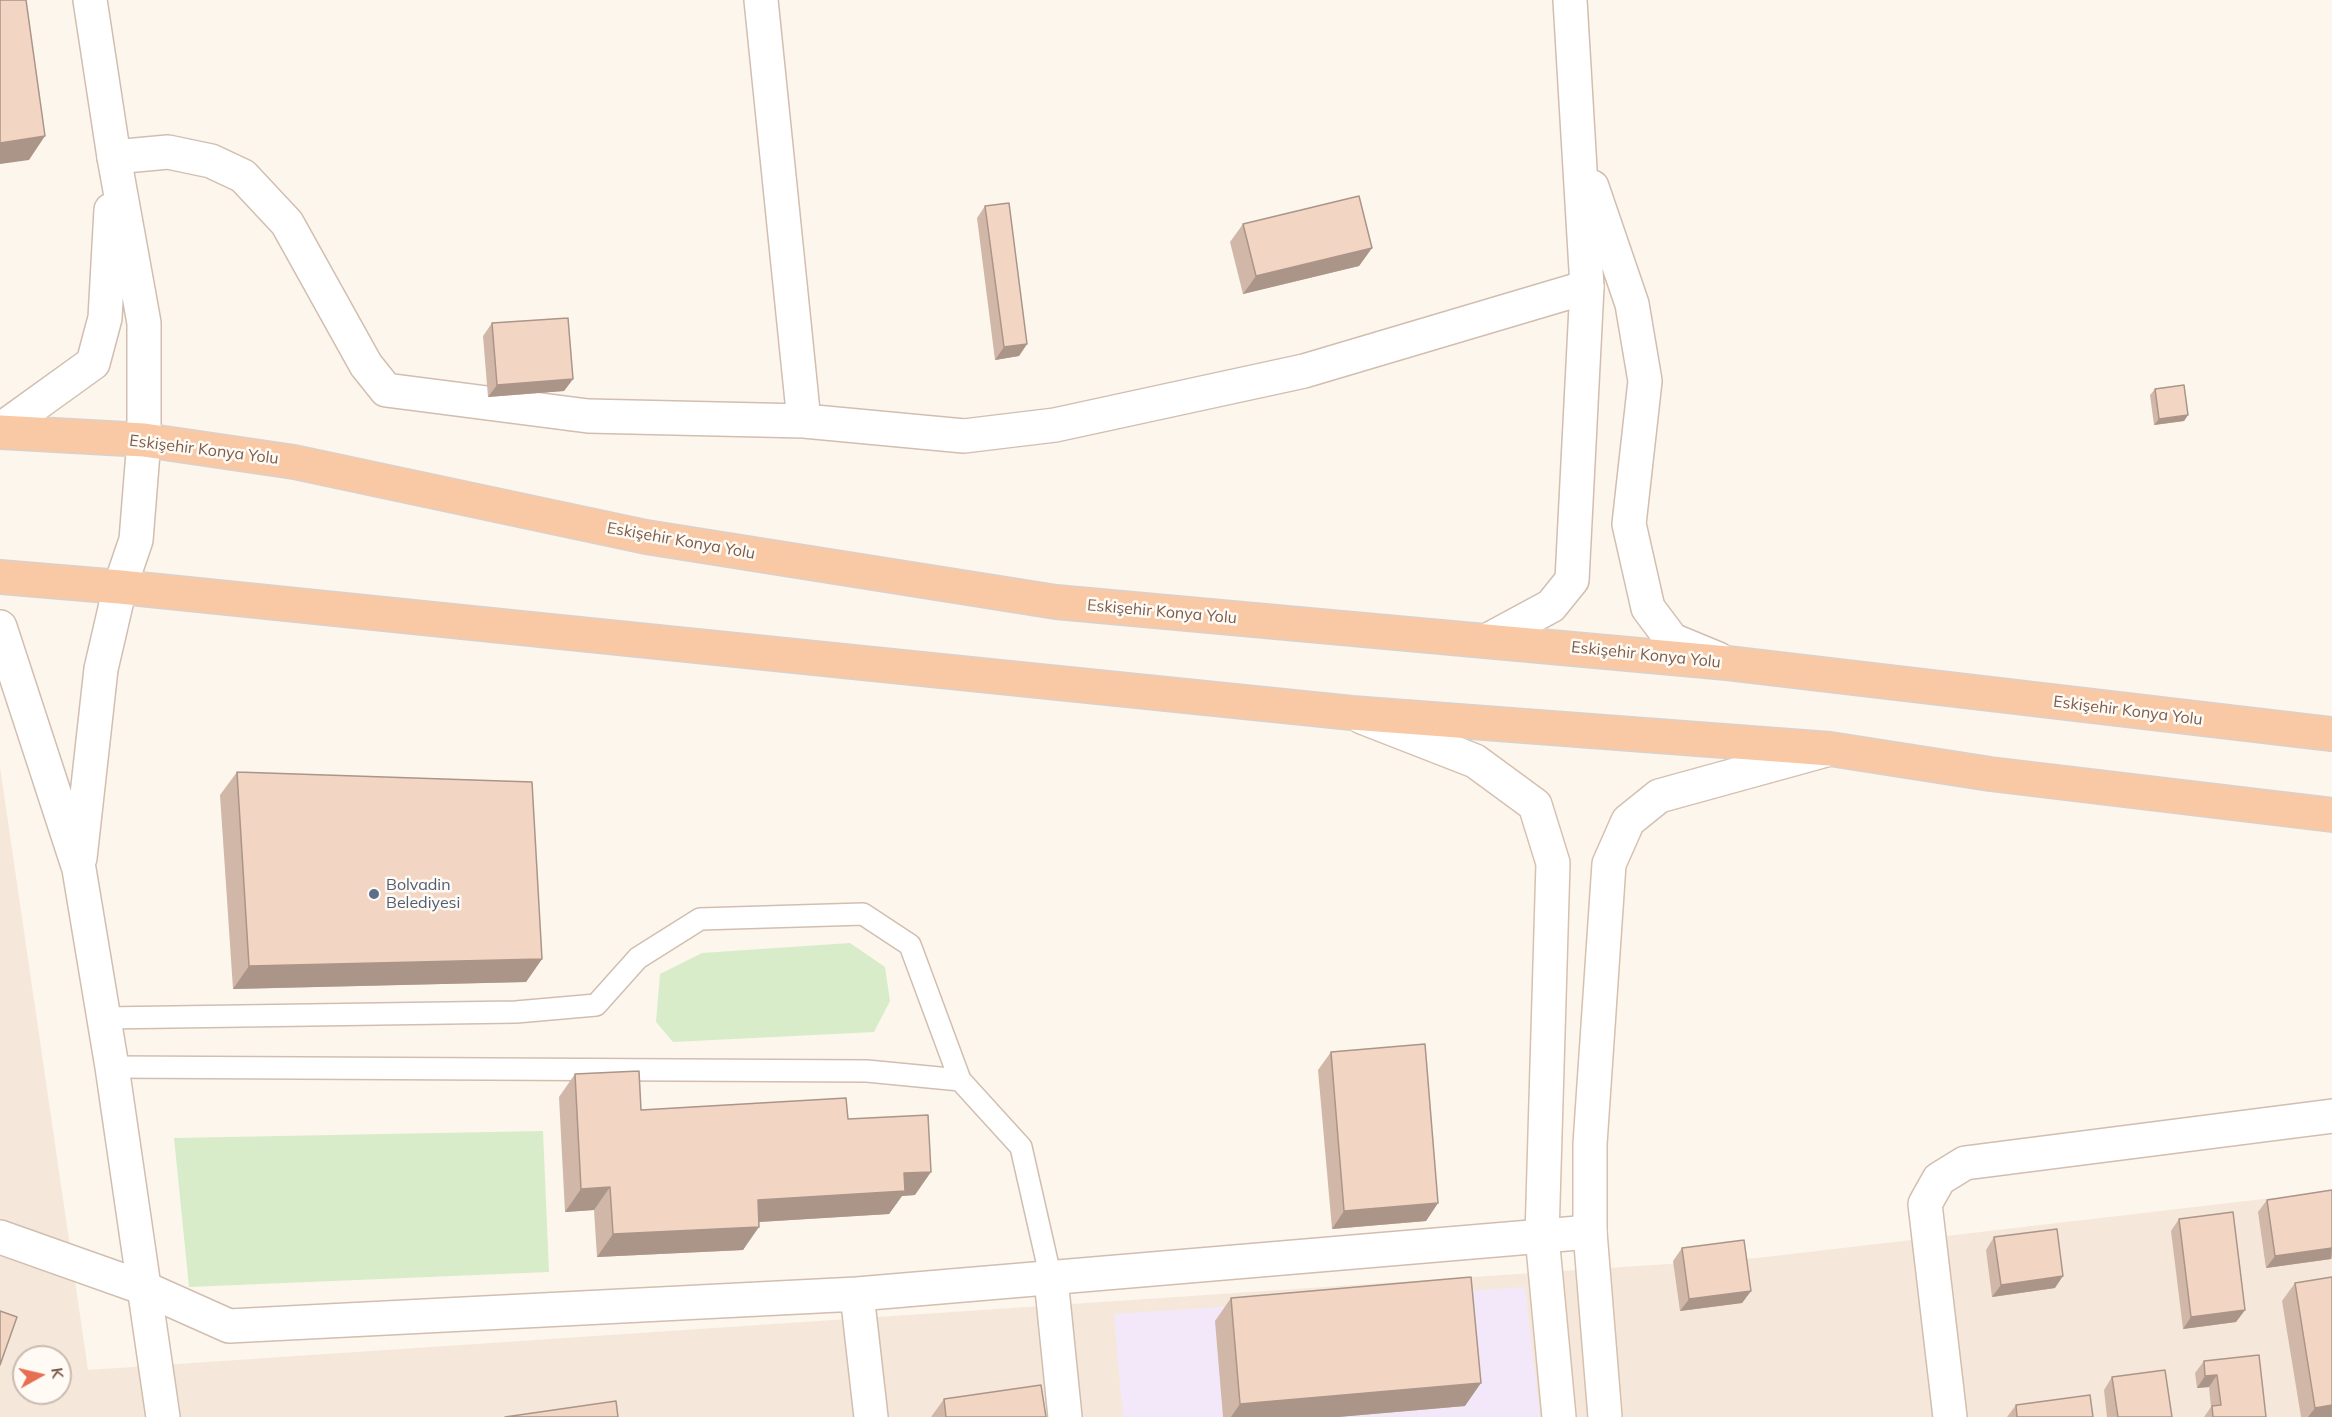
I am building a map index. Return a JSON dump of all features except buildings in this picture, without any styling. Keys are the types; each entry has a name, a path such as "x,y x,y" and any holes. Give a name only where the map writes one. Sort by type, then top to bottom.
{"highway":[{"name":"Eskişehir Konya Yolu","path":"0,431 144,440 294,462 646,537 1056,602 1727,663 2332,735"},
{"path":"0,577 120,587 1352,713 1830,749 1990,774 2332,815"}],"street":[{"path":"79,869 101,669 120,587 136,540 144,440 144,323 114,157 90,0"},
{"path":"761,0 804,421"},
{"path":"1488,640 1551,606 1572,580 1587,287 1570,0"},
{"path":"1579,148 1632,304 1643,370 1644,381 1629,524 1648,608 1672,640 1727,663"},
{"path":"114,157 168,152 210,161 243,176 287,223 366,365 386,390 588,416 804,421 964,436 1054,425 1304,371 1587,287"},
{"path":"0,431 93,363 105,318 114,157"},
{"path":"0,627 79,869 112,1067 164,1417"},
{"path":"1352,713 1475,761 1535,805 1553,862 1542,1236 1559,1417"},
{"path":"1605,1417 1590,1232 1593,1098 1609,864 1628,821 1659,796 1830,749"},
{"path":"1950,1417 1925,1204 1939,1179 1965,1163 2332,1116"},
{"path":"0,1237 144,1288 229,1326 857,1294 1051,1280 1590,1232"},
{"path":"1051,1280 1065,1417"},
{"path":"857,1294 871,1417"}],"lane":[{"path":"104,1018 516,1012 596,1005 638,958 700,919 863,914 910,945 960,1080 1021,1147 1051,1280"},
{"path":"112,1067 867,1071 960,1080"}],"shaded area":[{"path":"0,767 88,1370 1757,1258 2332,1191 2332,1417 0,1417"},
{"path":"1525,1287 1540,1417 1123,1417 1114,1314"}],"green space":[{"path":"850,943 885,967 890,1001 874,1032 673,1042 656,1022 660,974 702,953"},
{"path":"543,1131 549,1272 189,1287 174,1138"}],"place":[{"name":"Bolvadin Belediyesi","path":"374,894"}]}
